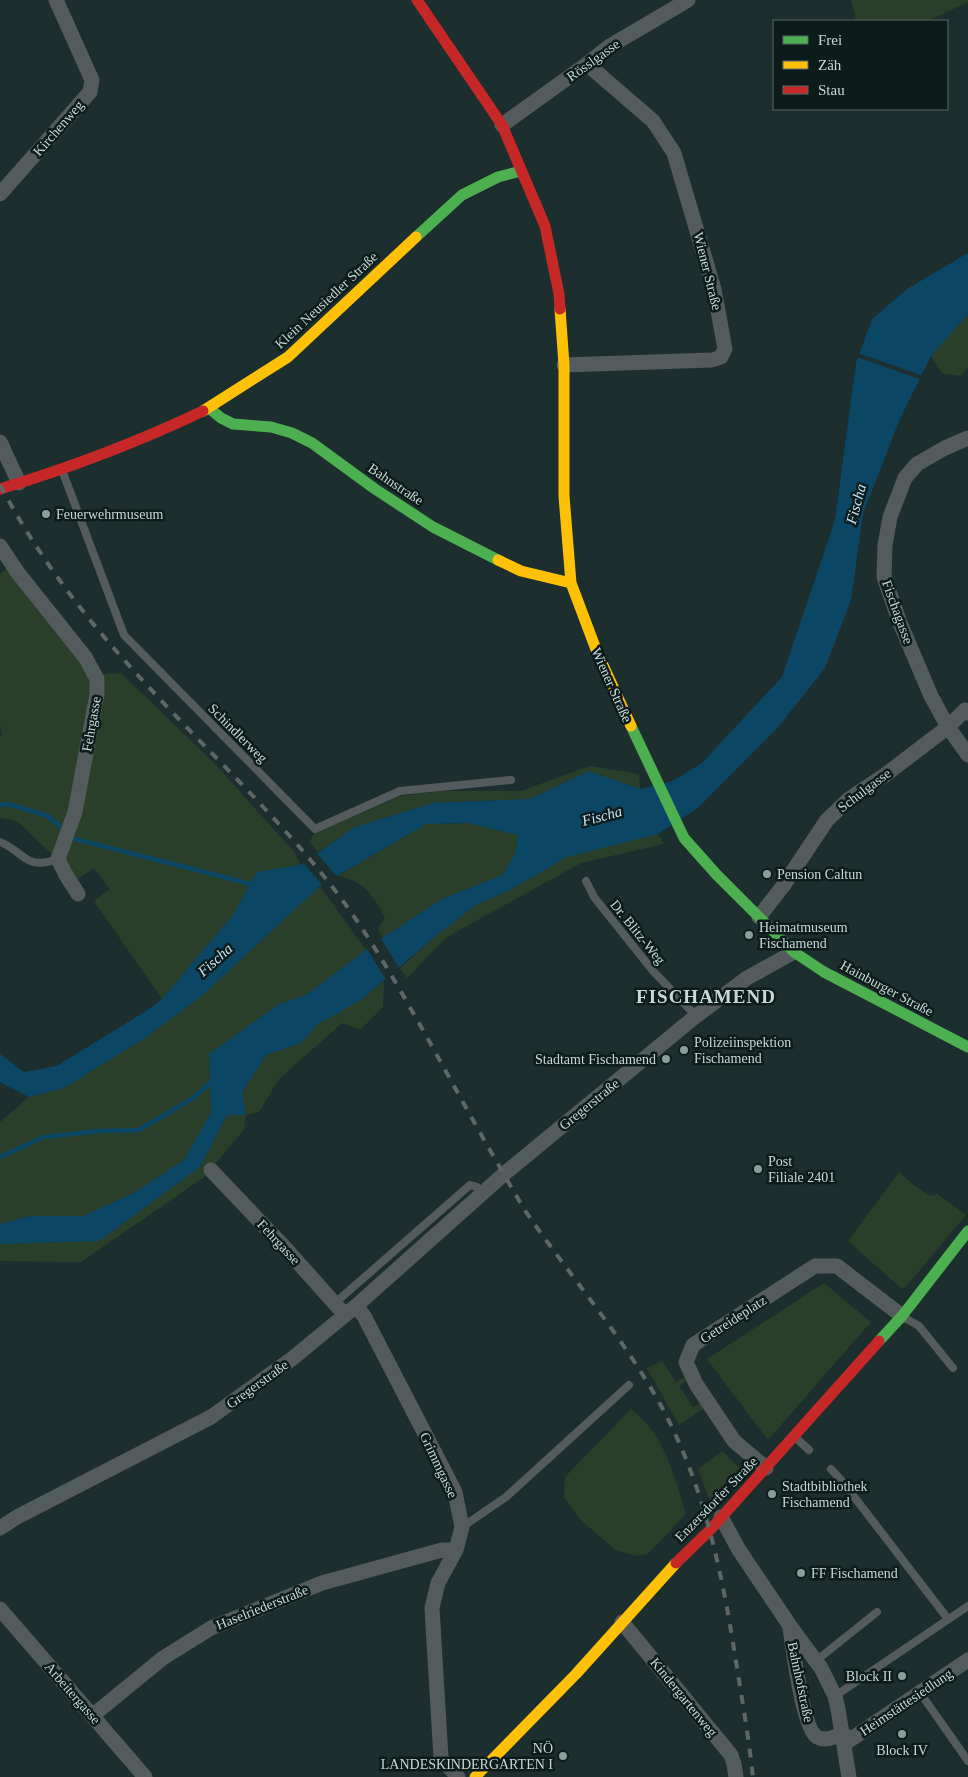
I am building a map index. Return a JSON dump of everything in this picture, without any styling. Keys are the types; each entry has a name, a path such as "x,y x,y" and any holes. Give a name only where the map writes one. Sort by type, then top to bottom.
{"main road":[{"name":"Wiener Straße","path":"417,0 502,125 545,226 559,294 564,365 564,496 571,583 597,652 684,838 697,855 794,952"},
{"name":"Klein Neusiedler Straße","path":"0,490 159,432 209,408 288,358 462,195 498,177 522,171"},
{"name":"Bahnstraße","path":"209,408 233,424 271,427 298,436 312,443 375,489 433,527 521,570 571,583"},
{"name":"Hainburger Straße","path":"794,952 824,972 968,1047"},
{"name":"Enzersdorfer Straße","path":"476,1777 576,1674 684,1554 721,1517 795,1436 902,1316 968,1231"}],"street":[{"name":"Kirchenweg","path":"0,194 90,92 92,80 56,0"},
{"name":"Rösslgasse","path":"502,125 610,46 688,0"},
{"name":"Wiener Straße","path":"564,365 712,360 721,358 725,349 714,289 674,153 653,121 587,64"},
{"name":"Fischagasse","path":"968,438 917,464 906,478 890,517 885,545 884,577 900,623 931,696 948,726 968,755"},
{"path":"0,442 19,483"},
{"name":"Fehrgasse","path":"0,546 18,573 86,657 97,679 97,694 74,812 59,854"},
{"name":"Schulgasse","path":"759,917 783,886 827,820 849,799 967,710"},
{"path":"59,854 66,876 78,894"},
{"name":"Gregerstraße","path":"0,1528 17,1517 212,1417 294,1358 504,1174 696,1016 747,978 794,952"},
{"name":"Fehrgasse","path":"211,1170 335,1303 351,1310"},
{"name":"Getreideplatz","path":"766,1468 734,1441 696,1384 686,1362 692,1345 815,1266 838,1266 902,1316"},
{"name":"Grimmgasse","path":"351,1310 364,1316 455,1492 462,1527 456,1550 438,1583 432,1608 441,1758 458,1777"},
{"name":"Bahnhofstraße","path":"721,1517 738,1550 790,1626 817,1660 835,1696 844,1739 825,1740 819,1738 811,1731 803,1700 790,1626"},
{"name":"Haselriederstraße","path":"92,1716 163,1658 211,1628 322,1583 442,1550 456,1550"},
{"name":"Arbeitergasse","path":"0,1609 145,1777"},
{"name":"Kindergartenweg","path":"622,1622 731,1755 736,1777"},
{"name":"Heimstättesiedlung","path":"849,1777 844,1739 920,1694 968,1660"}],"lane":[{"name":"Schindlerweg","path":"61,468 124,635 315,829 400,792 511,780"},
{"path":"0,842 33,862 44,864 59,854"},
{"name":"Dr. Blitz-Weg","path":"586,881 594,896 653,971 696,1016"},
{"path":"335,1303 470,1185 477,1187 483,1194"},
{"path":"902,1316 919,1326 954,1368"},
{"path":"462,1527 506,1497 629,1384"},
{"path":"795,1436 809,1450"},
{"path":"830,1469 842,1481 948,1619"},
{"path":"835,1696 968,1606"},
{"path":"817,1660 877,1612"},
{"path":"920,1694 968,1761"}],"green space":[{"path":"851,0 968,0 968,2 930,20 856,20"},
{"path":"968,314 968,368 961,376 942,373 931,356"},
{"path":"8,568 92,675 121,673 218,767 295,853 300,865 257,872 232,916 162,999 94,901 110,889 94,868 78,879 17,821 0,818 0,737 2,736 0,724 0,574"},
{"path":"590,766 639,774 640,789 589,771 530,799 433,803 355,827 318,852 309,842 314,834 401,796 439,791 521,791"},
{"path":"468,823 518,835 515,854 503,875 442,899 382,938 378,928 385,918 372,896 362,885 338,876 426,824"},
{"path":"658,834 664,844 581,863 447,937 407,978 400,968 438,934 476,905 510,890 567,857"},
{"path":"320,886 366,950 306,995 279,1004 209,1054 211,1112 184,1160 134,1193 83,1216 31,1216 0,1224 0,1122 29,1097 64,1088 145,1038 203,995"},
{"path":"384,981 383,1007 360,1030 342,1023 279,1079 259,1112 246,1115 244,1130 203,1178 81,1262 0,1261 0,1244 99,1241 200,1167 227,1115 266,1055 301,1043 317,1024 361,1000"},
{"path":"899,1172 930,1196 937,1194 966,1215 905,1288 901,1288 848,1241"},
{"path":"824,1283 871,1322 768,1440 707,1359"},
{"path":"662,1361 676,1382 687,1377 688,1380 679,1386 693,1407 701,1403 707,1406 679,1425 647,1368"},
{"path":"631,1409 648,1425 661,1445 671,1468 686,1514 648,1554 637,1556 615,1550 580,1519 564,1497 565,1477"},
{"path":"722,1451 741,1469 711,1504 698,1469"}],"water":[{"name":"Fischa","path":"968,253 968,314 931,356 899,421 863,514 851,600 825,668 779,726 699,807 658,834 567,857 510,890 476,905 438,934 361,1000 318,1024 301,1043 266,1055 242,1092 246,1115 227,1115 200,1167 99,1241 0,1244 0,1224 31,1216 83,1216 134,1193 184,1160 211,1112 209,1054 279,1004 306,995 382,938 442,899 503,875 515,854 518,835 468,823 426,824 320,886 203,995 145,1038 64,1088 29,1097 0,1082 0,1054 24,1072 57,1066 162,999 232,916 257,872 300,865 355,827 433,803 530,799 589,771 640,789 673,781 702,763 782,677 835,520 856,363 872,319 907,289"}],"pier":[{"path":"858,353 924,376 922,380 857,357"},
{"path":"315,851 338,878 324,887 302,861"},
{"path":"380,937 401,971 387,982 366,947"}],"waterway":[{"path":"0,805 8,804 48,816 75,839 255,885"},
{"path":"0,1157 44,1137 100,1131 139,1130 193,1098 213,1080"}],"railway":[{"path":"0,485 42,555 74,600 108,642 284,830 310,859 347,907 395,982 526,1212 620,1340 649,1385 683,1452 696,1486 717,1558 746,1722 753,1777"}],"traffic: fast":[{"path":"416,237 462,195 498,177 521,171"},
{"path":"209,408 221,418 233,424 271,427 292,433 312,443 375,489 433,527 498,560"},
{"path":"631,726 684,838 716,874 794,952 824,972 968,1047"},
{"path":"879,1341 902,1316 968,1231"}],"traffic: slow":[{"path":"203,411 288,357 416,237"},
{"path":"560,309 564,365 564,496 571,583 597,652 631,726"},
{"path":"498,560 521,571 571,583"},
{"path":"475,1777 576,1674 676,1563"}],"traffic: jam":[{"path":"417,0 502,125 545,226 559,294 560,309"},
{"path":"0,489 103,454 203,411"},
{"path":"676,1563 710,1530 879,1341"}],"place":[{"name":"Feuerwehrmuseum","path":"46,514"},
{"name":"Pension Caltun","path":"767,874"},
{"name":"Heimatmuseum Fischamend","path":"749,935"},
{"name":"Polizeiinspektion Fischamend","path":"684,1050"},
{"name":"Stadtamt Fischamend","path":"666,1059"},
{"name":"Post Filiale 2401","path":"758,1169"},
{"name":"Stadtbibliothek Fischamend","path":"772,1494"},
{"name":"FF Fischamend","path":"801,1573"},
{"name":"Block II","path":"902,1676"},
{"name":"Block IV","path":"902,1734"},
{"name":"NÖ LANDESKINDERGARTEN I","path":"563,1756"}],"district":[{"name":"FISCHAMEND","path":"706,996"}]}
